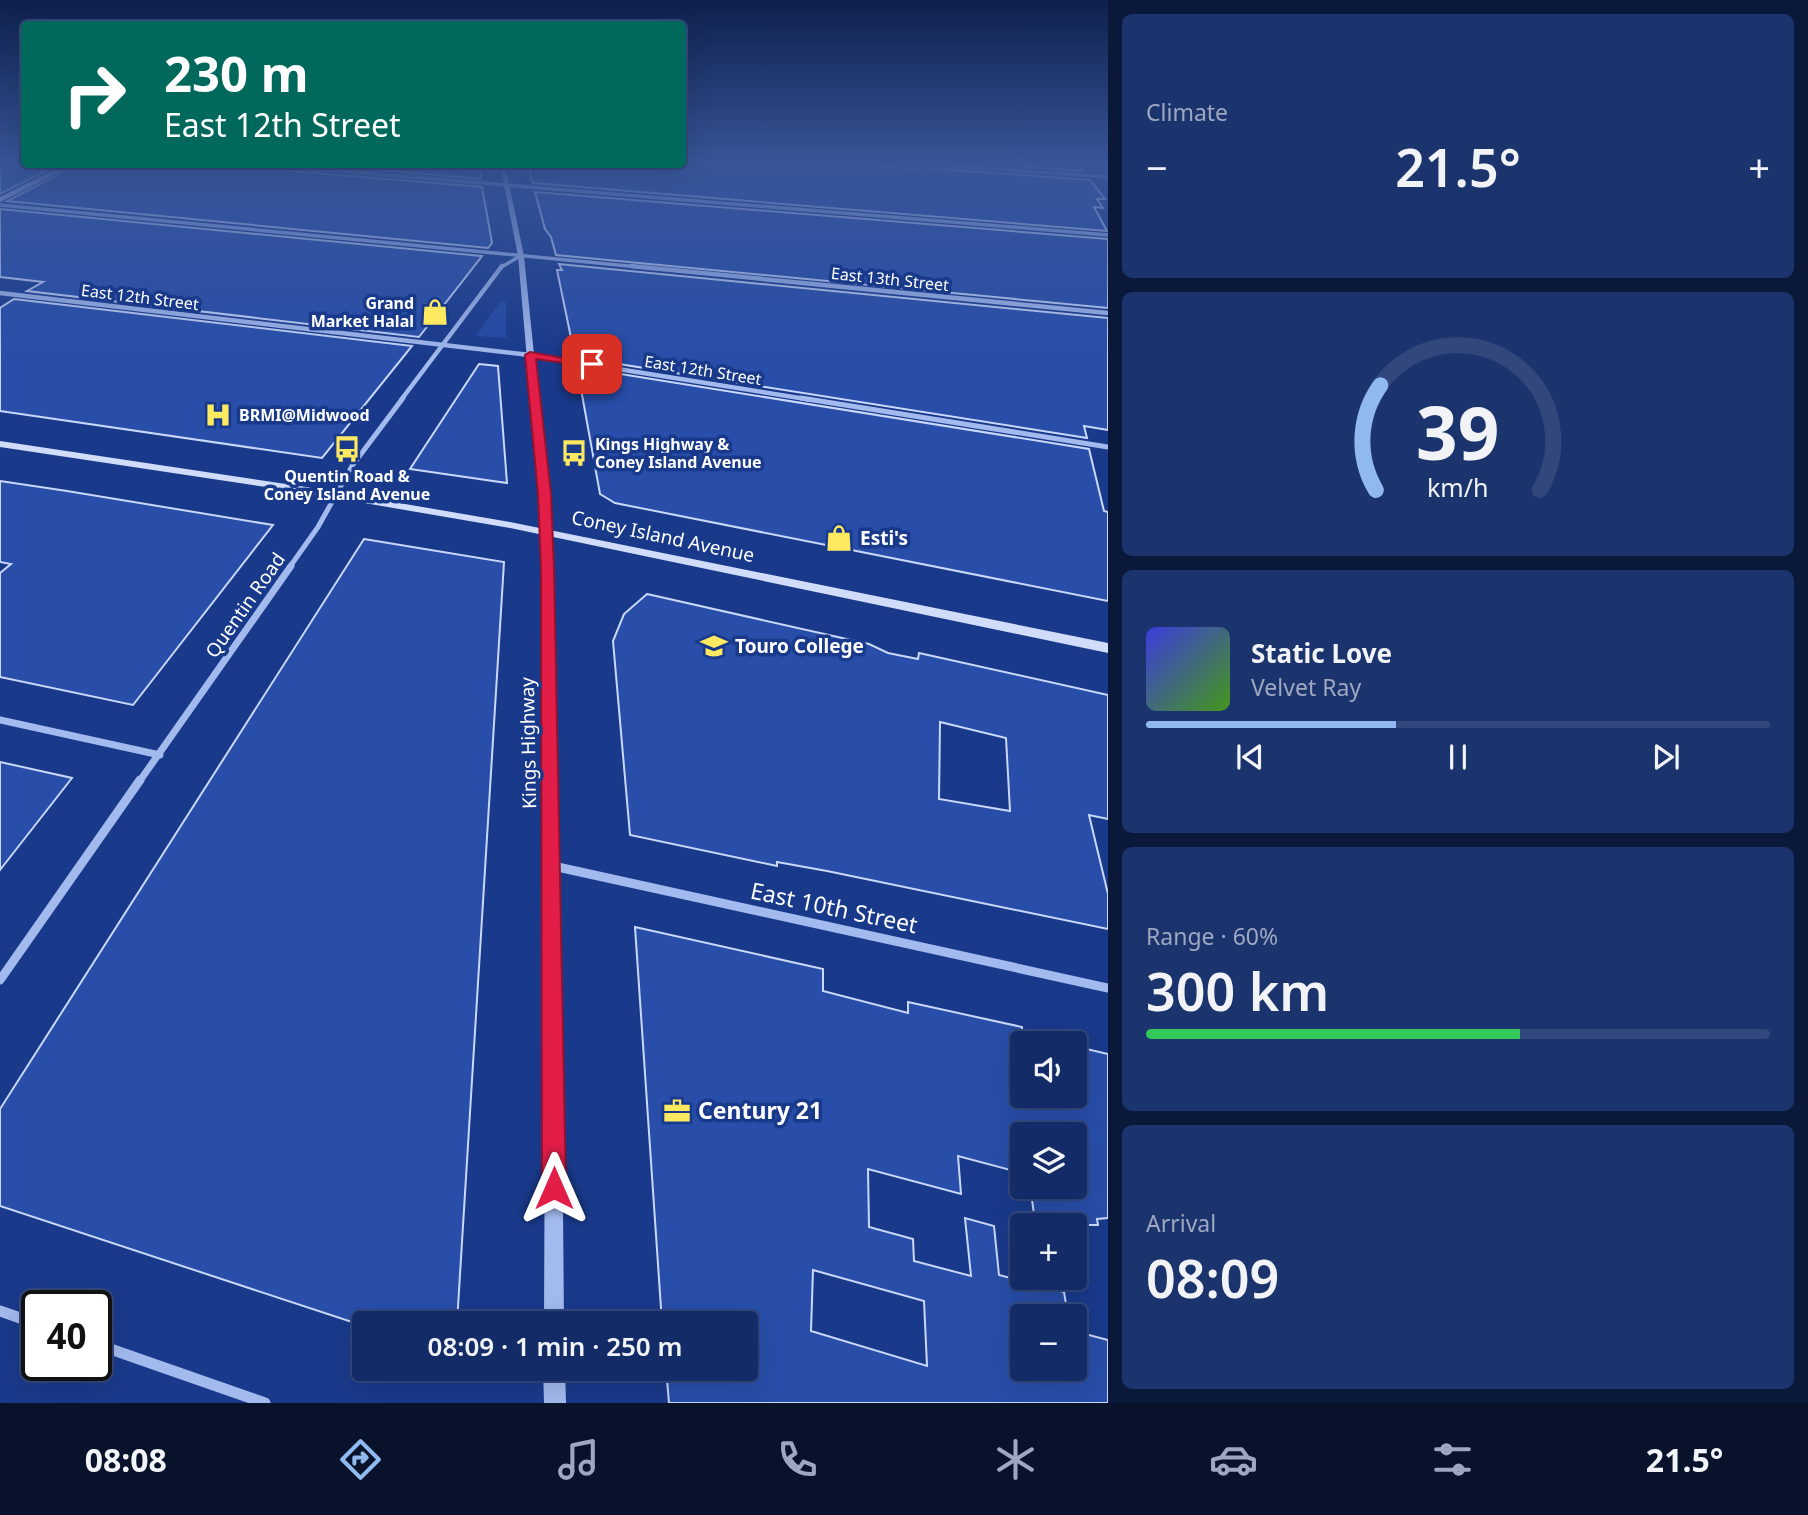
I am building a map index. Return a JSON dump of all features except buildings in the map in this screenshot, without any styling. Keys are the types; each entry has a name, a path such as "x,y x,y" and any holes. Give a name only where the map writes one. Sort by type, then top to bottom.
{"main road":[{"name":"Coney Island Avenue","path":"0,444 337,495 547,532 1108,648"}],"street":[{"name":"East 13th Street","path":"260,229 1108,313"},
{"name":"Kings Highway","path":"515,229 521,256 547,532 553,866 554,1311"},
{"path":"1040,229 1108,235"},
{"name":"Quentin Road","path":"0,980 318,527 352,466 501,267 521,256"},
{"name":"East 12th Street","path":"0,293 530,355 1108,447"},
{"path":"0,720 160,755"},
{"name":"East 10th Street","path":"553,866 1108,988"},
{"path":"0,1311 21,1318"},
{"path":"112,1350 265,1403"},
{"path":"554,1381 555,1403"}],"shaded area":[{"path":"501,301 506,302 506,338 476,336"}],"place":[{"name":"Grand Market Halal","path":"435,312"},
{"name":"BRMI@Midwood","path":"218,415"},
{"name":"Quentin Road & Coney Island Avenue","path":"347,449"},
{"name":"Kings Highway & Coney Island Avenue","path":"574,453"},
{"name":"Esti's","path":"839,538"},
{"name":"Touro College","path":"714,646"},
{"name":"Century 21","path":"677,1111"}],"route":[{"path":"554,1188 553,866 548,568 545,494 530,355 592,364"}]}
